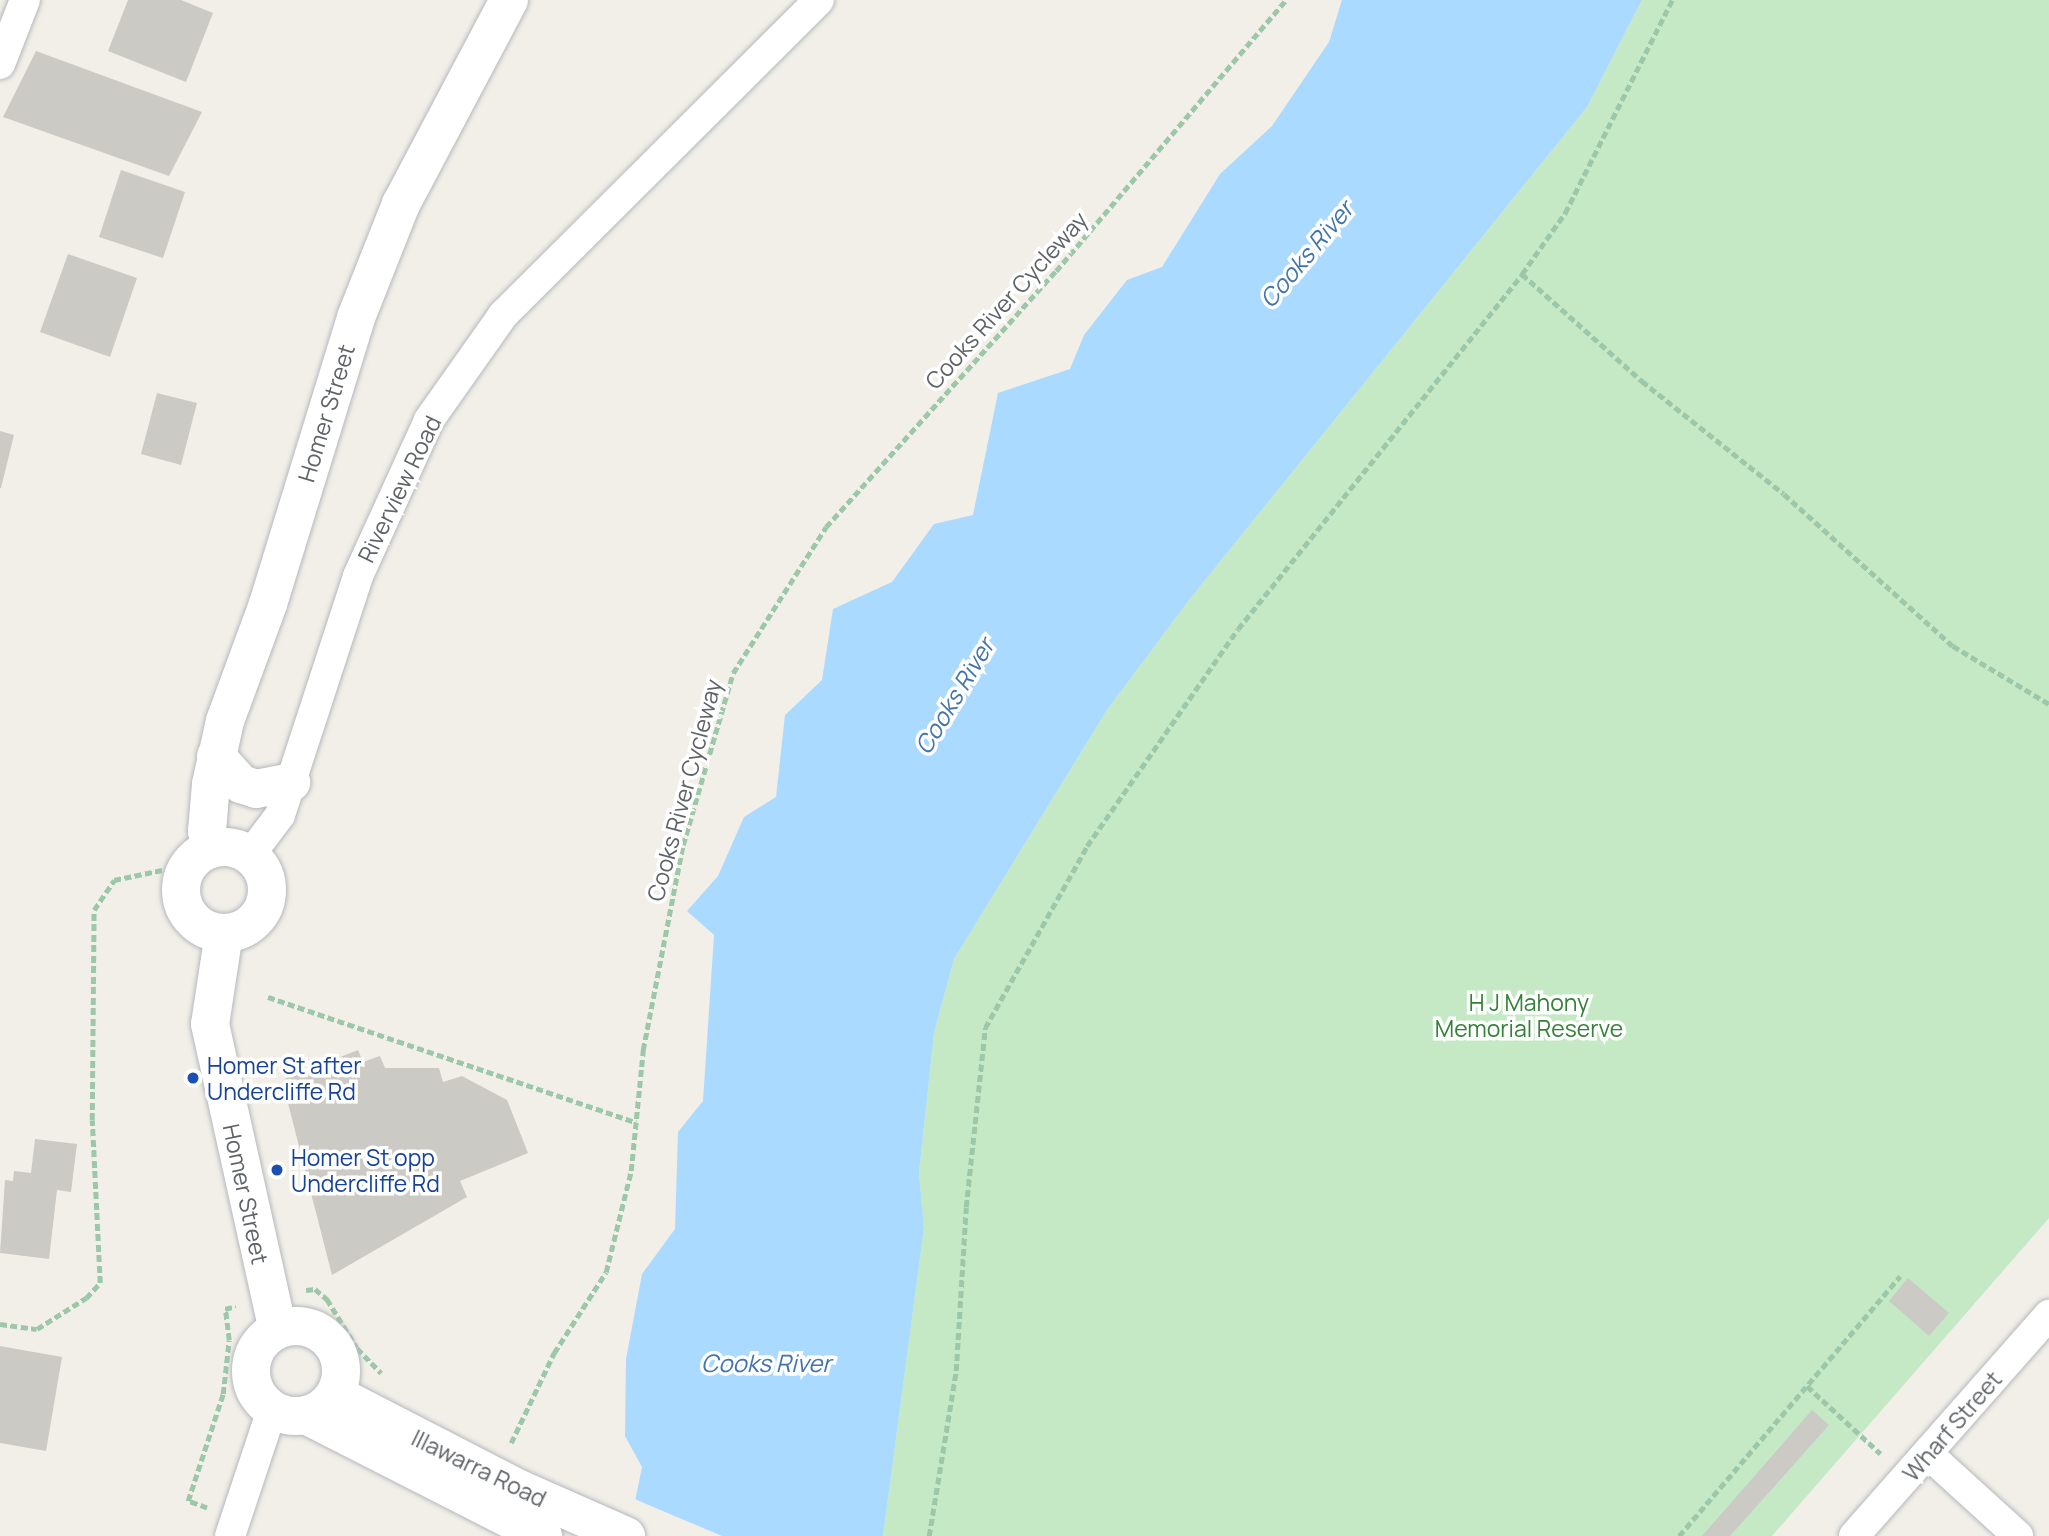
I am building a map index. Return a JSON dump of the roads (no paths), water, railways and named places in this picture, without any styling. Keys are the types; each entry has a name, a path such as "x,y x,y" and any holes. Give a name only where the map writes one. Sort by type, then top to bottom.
{"main road":[{"name":"Homer Street","path":"211,849 207,831 216,756 357,315 401,204 509,0"},
{"path":"216,756 242,784 257,789 291,782"},
{"path":"232,847 250,855 266,877 265,904 248,925 224,933 199,925 184,906 181,893 186,869 211,849 232,847"},
{"name":"Homer Street","path":"224,933 210,1024 278,1330"},
{"path":"306,1328 330,1342 341,1367 304,1406 261,1400 251,1375 257,1348 278,1330 306,1328"},
{"name":"Illawarra Road","path":"304,1406 519,1489 613,1530"},
{"name":"Illawarra Road","path":"304,1406 543,1536"}],"street":[{"path":"0,64 25,0"},
{"name":"Riverview Road","path":"250,855 280,815 358,576 429,419 503,315 819,0"},
{"name":"Wharf Street","path":"1854,1536 2049,1315"},
{"path":"230,1536 304,1406"},
{"path":"1928,1454 2018,1536"}],"water":[{"name":"Cooks River","path":"1342,0 1642,0 1587,107 1189,600 1107,710 954,959 934,1033 919,1173 924,1228 883,1536 628,1536 642,1467 625,1436 626,1359 642,1274 675,1229 678,1132 703,1101 714,935 687,911 718,876 744,817 776,797 785,715 822,680 833,609 892,582 934,524 973,515 998,393 1070,369 1084,335 1127,280 1162,267 1220,174 1272,126 1329,42"}],"place":[{"name":"Homer St after Undercliffe Rd","path":"193,1078"},
{"name":"Homer St opp Undercliffe Rd","path":"277,1170"}],"park label":[{"name":"H J Mahony Memorial Reserve","path":"1529,1015"}]}
